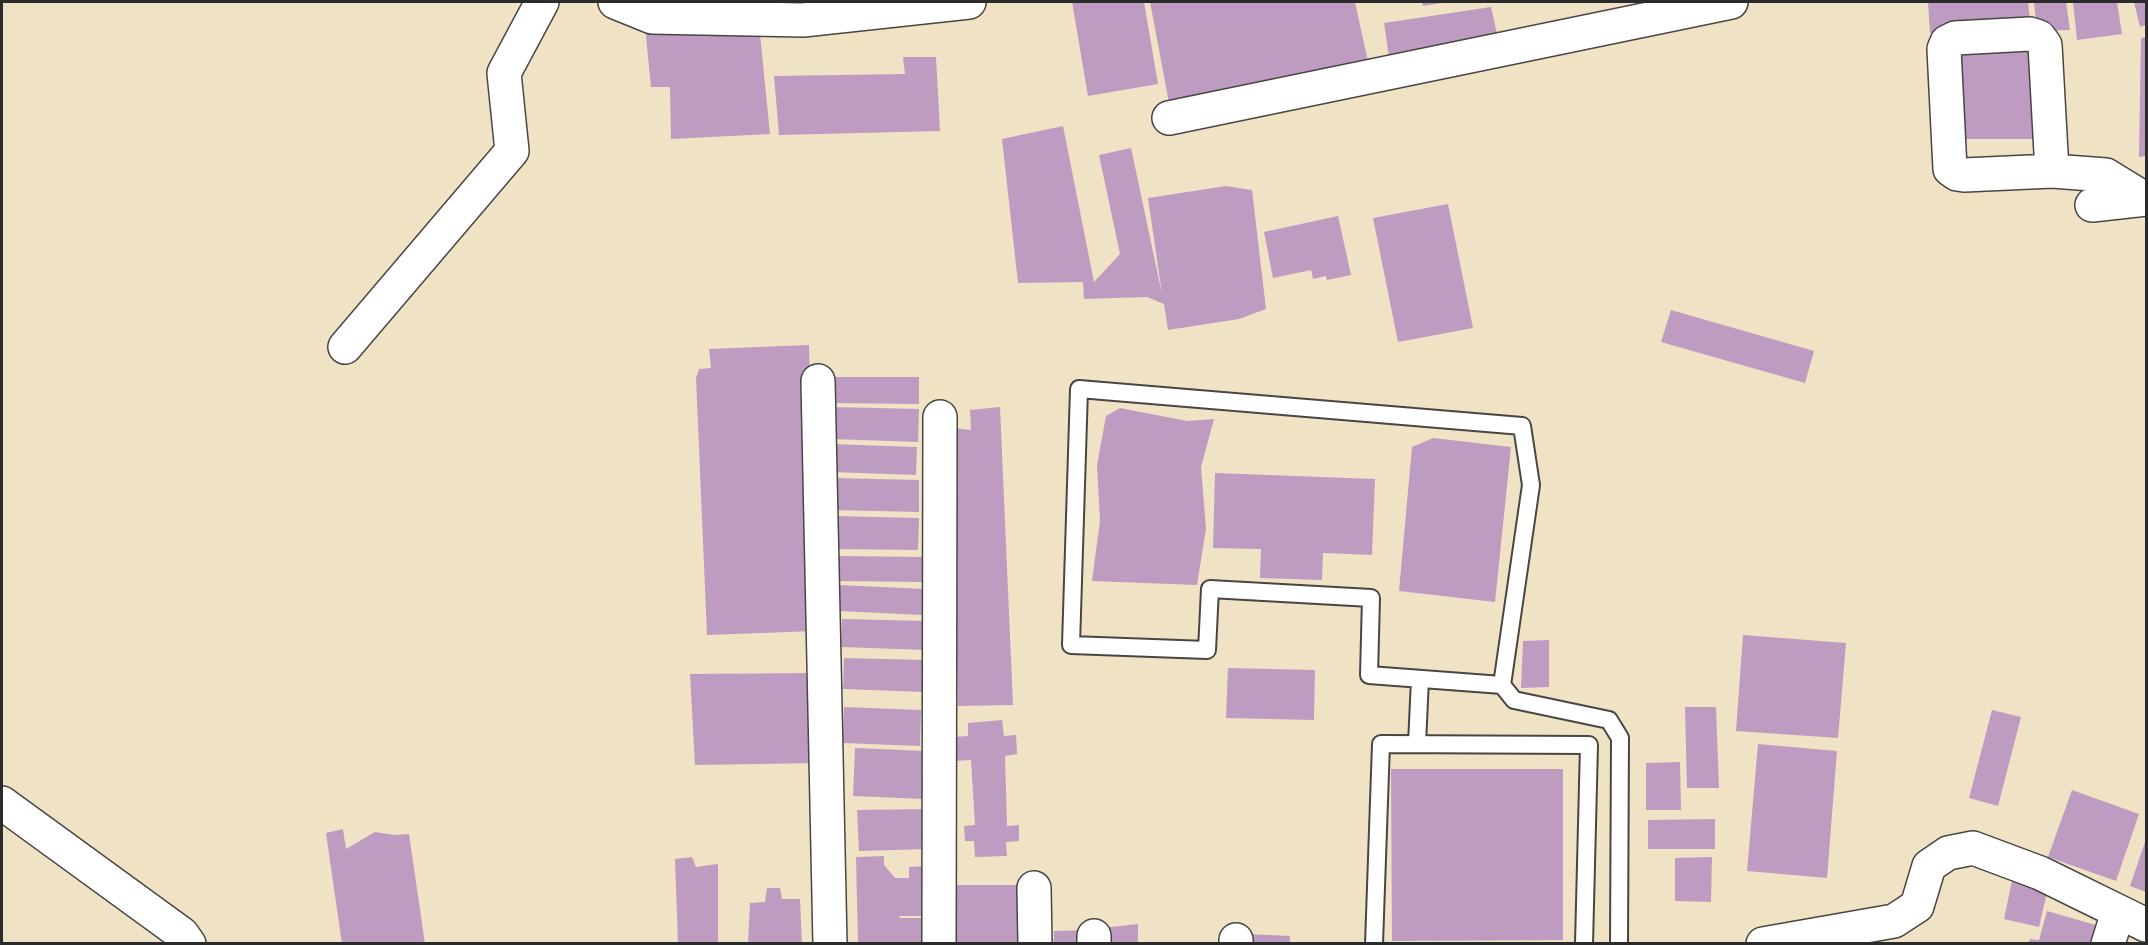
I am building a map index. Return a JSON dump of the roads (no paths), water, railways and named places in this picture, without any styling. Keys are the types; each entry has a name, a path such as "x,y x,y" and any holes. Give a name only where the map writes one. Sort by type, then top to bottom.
{"street":[{"path":"345,347 512,151 504,73 542,2"},
{"path":"615,2 652,17 803,20 969,2"},
{"path":"1169,118 1731,2"},
{"path":"2052,171 2045,45 2039,37 2030,34 1955,38 1947,42 1944,49 1950,169 1957,174 1964,175 2052,171 2106,175 2146,199"},
{"path":"2092,205 2146,199"},
{"path":"818,381 830,944"},
{"path":"939,944 940,417"},
{"path":"2,803 182,934 189,944"},
{"path":"1763,944 1894,921 1917,906 1929,866 1948,853 1973,848 2040,873 2132,919 2108,944"},
{"path":"1034,888 1035,944"}],"lane":[{"path":"1502,685 1531,485 1522,426 1079,389 1071,645 1207,650 1210,589 1371,598 1369,675 1502,685 1515,700 1609,720 1620,738 1618,944"},
{"path":"1417,744 1420,679"},
{"path":"1374,944 1381,744 1589,745 1584,944"}]}
